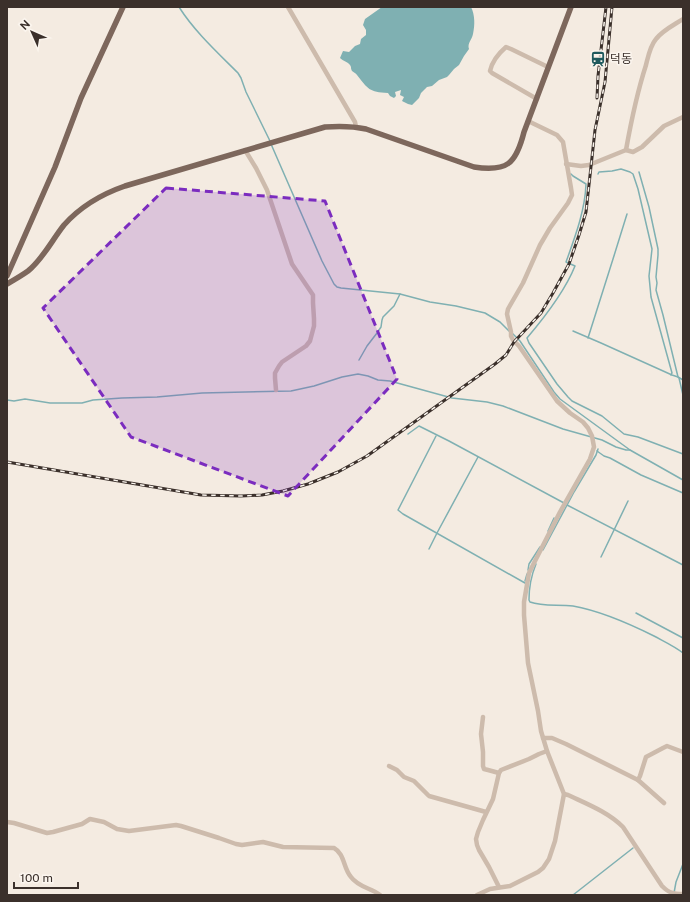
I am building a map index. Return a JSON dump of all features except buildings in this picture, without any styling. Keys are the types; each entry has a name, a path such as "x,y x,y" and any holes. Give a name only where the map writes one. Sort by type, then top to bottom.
{"main road":[{"path":"7,276 55,167 81,98 123,7"},
{"path":"7,284 28,270 40,258 64,225 78,211 110,191 325,127 336,126 366,129 474,167 491,169 508,164 515,157 521,144 528,121 571,7"}],"street":[{"path":"288,7 355,122 356,127"},
{"path":"626,150 639,87 649,53 655,40 663,32 683,19"},
{"path":"537,99 492,73 490,71 491,66 500,52 506,47 548,67"},
{"path":"566,164 580,166 589,165 626,150 633,152 637,151 664,126 683,117"},
{"path":"477,895 490,888 510,886 544,868 549,859 555,841 564,794 547,751 541,731 528,663 524,602 529,573 560,512 590,459 594,447 592,436 588,428 583,422 556,401 511,336 507,314 508,309 523,283 540,245 572,195 563,142 557,135 528,121"},
{"path":"245,150 267,190 292,264 313,295 314,326 310,341 306,346 282,362 279,366 274,378 276,390"},
{"path":"483,717 481,734 483,766 484,769 499,773"},
{"path":"543,738 552,738 566,744 638,780 664,803"},
{"path":"638,780 646,757 667,746 683,752"},
{"path":"499,887 477,845 476,838 478,832 493,799 501,770 547,751"},
{"path":"389,766 397,770 404,777 414,781 429,796 486,812"},
{"path":"564,794 610,816 617,821 624,827 662,886 667,891 683,894"},
{"path":"7,822 47,833 82,824 90,819 104,822 117,829 130,831 176,825 242,845 263,842 282,846 305,848 334,848 342,856 347,871 353,880 380,895"}],"highlighted area":[{"path":"166,188 325,201 397,379 288,496 131,437 43,308"}],"water":[{"path":"382,7 471,7 473,13 474,27 469,49 459,65 447,77 439,80 432,86 427,87 412,105 402,101 404,97 400,95 401,90 395,92 396,96 394,98 388,93 373,91 352,71 349,64 340,58 343,51 349,52 355,46 360,44 361,39 366,35 366,30 363,25 365,19"}],"waterway":[{"path":"179,7 199,33 238,73 270,141"},
{"path":"271,144 322,261 337,287 400,294 430,302 485,313 500,322 509,331"},
{"path":"598,174 599,172 621,169 633,174 652,249 649,276 651,297 672,373 671,375"},
{"path":"639,172 649,207 658,249 656,290 678,377 683,380"},
{"path":"569,174 586,184 582,214 566,262 575,266 566,285 547,313 527,338 529,343 557,384 572,401 602,416 624,434 638,437 683,454"},
{"path":"588,338 627,214"},
{"path":"359,360 381,327 383,317 394,306 400,294"},
{"path":"573,331 678,377"},
{"path":"512,333 520,341 560,399 630,450"},
{"path":"7,400 14,401 25,399 50,403 82,403 93,400 202,393 291,391 358,374 452,398 487,402 503,406 563,429 602,440 616,447 630,450 683,480"},
{"path":"679,378 683,395"},
{"path":"408,434 419,426 564,503"},
{"path":"436,436 398,510 525,583"},
{"path":"543,550 598,449"},
{"path":"597,451 641,475 683,493"},
{"path":"429,549 478,457"},
{"path":"601,557 628,501"},
{"path":"567,505 683,565"},
{"path":"548,531 554,518"},
{"path":"528,570 529,564 540,547"},
{"path":"536,564 530,586 530,602 535,604 573,606 604,614 644,631 683,653"},
{"path":"525,581 527,574"},
{"path":"636,613 683,638"},
{"path":"573,895 633,848"},
{"path":"674,893 676,882 683,864"}],"railway":[{"path":"597,98 606,7"},
{"path":"7,462 201,495 262,495 283,491 308,484 338,472 367,456 495,364 506,355 514,342 541,313 569,264 579,235 586,212 595,130 605,82 612,7"}],"place":[{"name":"덕동","path":"598,59"}]}
